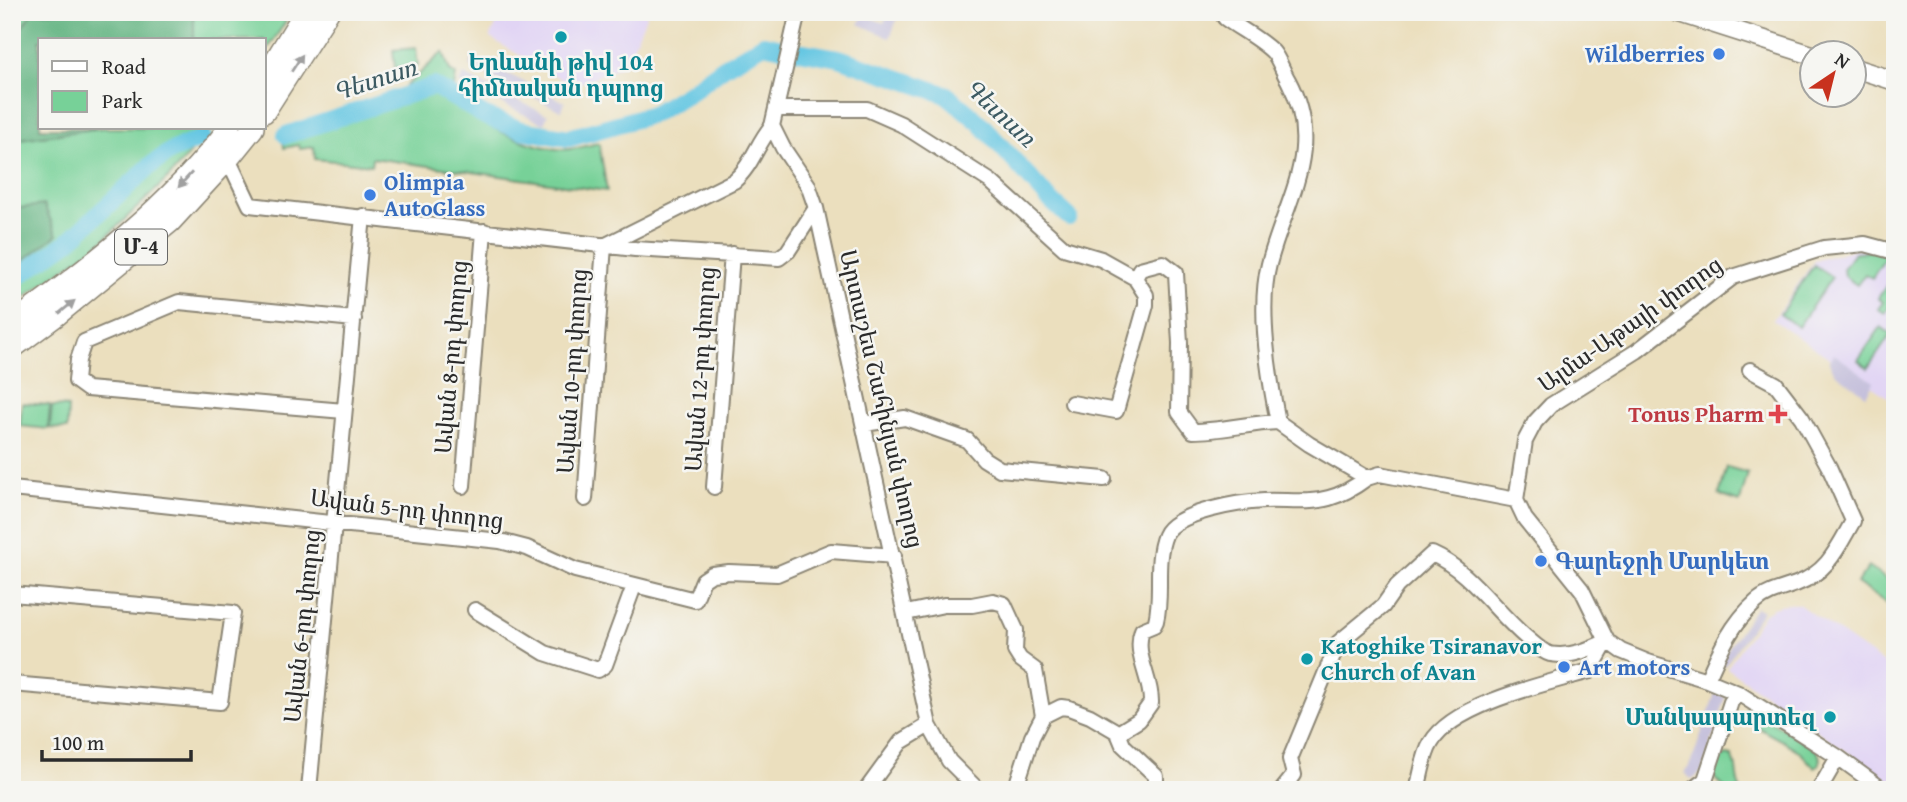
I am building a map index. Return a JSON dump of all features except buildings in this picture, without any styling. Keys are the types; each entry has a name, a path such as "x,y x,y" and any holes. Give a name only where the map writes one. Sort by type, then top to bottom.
{"highway":[{"path":"266,76 305,12"},
{"path":"266,109 328,12"},
{"name":"Մ-4","path":"12,324 129,235 167,200 227,130"},
{"name":"Մ-4","path":"12,348 170,222 251,130"}],"main road":[{"path":"1686,14 1798,50"},
{"path":"1868,72 1895,81"}],"street":[{"path":"604,246 734,181 743,171 760,140 772,126 798,12"},
{"path":"1227,12 1225,18 1273,53 1294,93 1305,135 1298,179 1269,265 1265,299 1269,370 1278,422"},
{"path":"777,109 867,109 901,124 990,181 1064,248 1101,259 1135,278 1146,295 1146,305 1116,411 1072,404"},
{"name":"Արտաշես Շահինյան փողոց","path":"772,126 808,185 816,208 929,725 949,761 970,788"},
{"path":"228,159 250,205 604,246 773,258 784,256 816,208"},
{"name":"Ավան 6-րդ փողոց","path":"309,790 363,216"},
{"name":"Ավան 8-րդ փողոց","path":"463,486 484,231"},
{"name":"Ալմա-Աթայի փողոց","path":"1516,500 1525,441 1535,422 1551,405 1637,351 1732,277 1824,248 1865,244 1895,252"},
{"name":"Ավան 10-րդ փողոց","path":"585,499 604,246"},
{"name":"Ավան 12-րդ փողոց","path":"714,487 732,254"},
{"path":"1135,278 1140,269 1163,263 1176,273 1180,332 1179,412 1193,431 1220,431 1278,422 1309,444 1367,478"},
{"path":"344,411 87,389 76,381 78,360 84,342 179,302 354,319"},
{"path":"1707,680 1722,646 1757,601 1770,593 1800,583 1830,562 1853,522 1829,467 1802,418 1776,384 1749,370"},
{"path":"864,424 905,418 967,440 984,459 1000,469 1104,479"},
{"path":"1118,733 1139,720 1152,703 1150,682 1141,658 1139,641 1142,630 1154,625 1156,621 1161,554 1166,533 1170,528 1202,512 1245,503 1327,499 1380,474 1516,500 1525,519 1581,590 1607,641 1648,662 1707,680 1738,693 1838,757 1883,790"},
{"name":"Ավան 5-րդ փողոց","path":"12,489 500,541 527,548 576,570 695,600 704,580 712,574 777,574 831,551 894,556"},
{"path":"1282,790 1294,775 1290,759 1338,643 1383,606 1397,586 1432,554 1463,573 1504,619 1550,654 1584,651 1607,641"},
{"path":"475,610 545,653 598,670 605,665 634,586"},
{"path":"12,594 233,613 220,702 12,684"},
{"path":"906,612 944,605 972,605 993,601 1004,604 1016,630 1015,652 1035,670 1043,716"},
{"path":"1417,790 1431,743 1454,718 1515,693 1590,671 1607,641"},
{"path":"1692,790 1705,780 1731,702 1738,693"},
{"path":"1015,790 1032,737 1043,716 1054,709 1069,708 1090,716 1118,733 1123,745 1156,776 1151,790"},
{"path":"866,790 901,743 929,725"},
{"path":"1819,790 1838,757"}],"shaded area":[{"path":"502,12 647,14 626,64 573,86 490,38"},
{"path":"888,12 900,12 890,38 859,24 863,15 884,23"},
{"path":"473,57 565,102 561,111 469,66"},
{"path":"464,75 548,115 544,124 459,83"},
{"path":"1872,244 1895,260 1895,402 1773,320 1814,261"},
{"path":"1834,354 1874,382 1866,395 1835,373 1829,362"},
{"path":"1788,604 1798,604 1895,671 1895,775 1890,782 1727,668 1765,613"},
{"path":"1756,607 1763,611 1725,666 1719,662"},
{"path":"1715,693 1726,697 1702,772 1692,780 1684,773 1691,764"}],"green space":[{"path":"12,12 292,12 266,52 266,38 38,38 38,130 210,130 170,176 98,245 12,306"},
{"path":"33,12 194,12 194,38 38,38 38,130 87,130 12,140 12,41"},
{"path":"416,48 418,66 395,68 393,50"},
{"path":"443,52 450,71 456,75 452,101 488,125 528,143 562,149 599,143 607,191 372,158 371,165 315,159 314,147 300,149 299,145 284,148 282,131 397,94"},
{"path":"44,205 57,235 12,269 12,209"},
{"path":"1874,249 1886,257 1872,278 1865,274 1857,285 1844,276 1843,269 1854,253"},
{"path":"1814,265 1832,277 1798,327 1780,314"},
{"path":"1895,273 1895,299 1885,313 1878,309 1883,302 1878,298"},
{"path":"1881,327 1891,334 1868,368 1858,360"},
{"path":"22,403 50,405 48,429 20,426"},
{"path":"52,406 68,407 67,429 50,428"},
{"path":"1727,467 1748,473 1740,502 1719,495"},
{"path":"1869,567 1895,585 1895,609 1857,583"},
{"path":"1746,705 1817,751 1821,759 1819,765 1815,768 1797,750 1757,726 1747,713"},
{"path":"1726,755 1732,756 1734,760 1741,790 1727,790 1713,777 1718,760"}],"waterway":[{"name":"Գետառ","path":"286,135 434,86 485,116 521,130 569,138 653,114 764,44 782,48"},
{"name":"Գետառ","path":"798,51 839,58 947,95 980,123 1047,197 1069,217"},
{"name":"Գետառ","path":"12,281 70,240 150,166 171,151 203,138"}],"place":[{"name":"Երևանի թիվ 104 հիմնական դպրոց","path":"561,37"},
{"name":"Wildberries","path":"1719,54"},
{"name":"Olimpia AutoGlass","path":"370,195"},
{"name":"Tonus Pharm","path":"1778,414"},
{"name":"Գարեջրի Մարկետ","path":"1541,561"},
{"name":"Katoghike Tsiranavor Church of Avan","path":"1307,659"},
{"name":"Art motors","path":"1564,667"},
{"name":"Մանկապարտեզ","path":"1830,717"}]}
